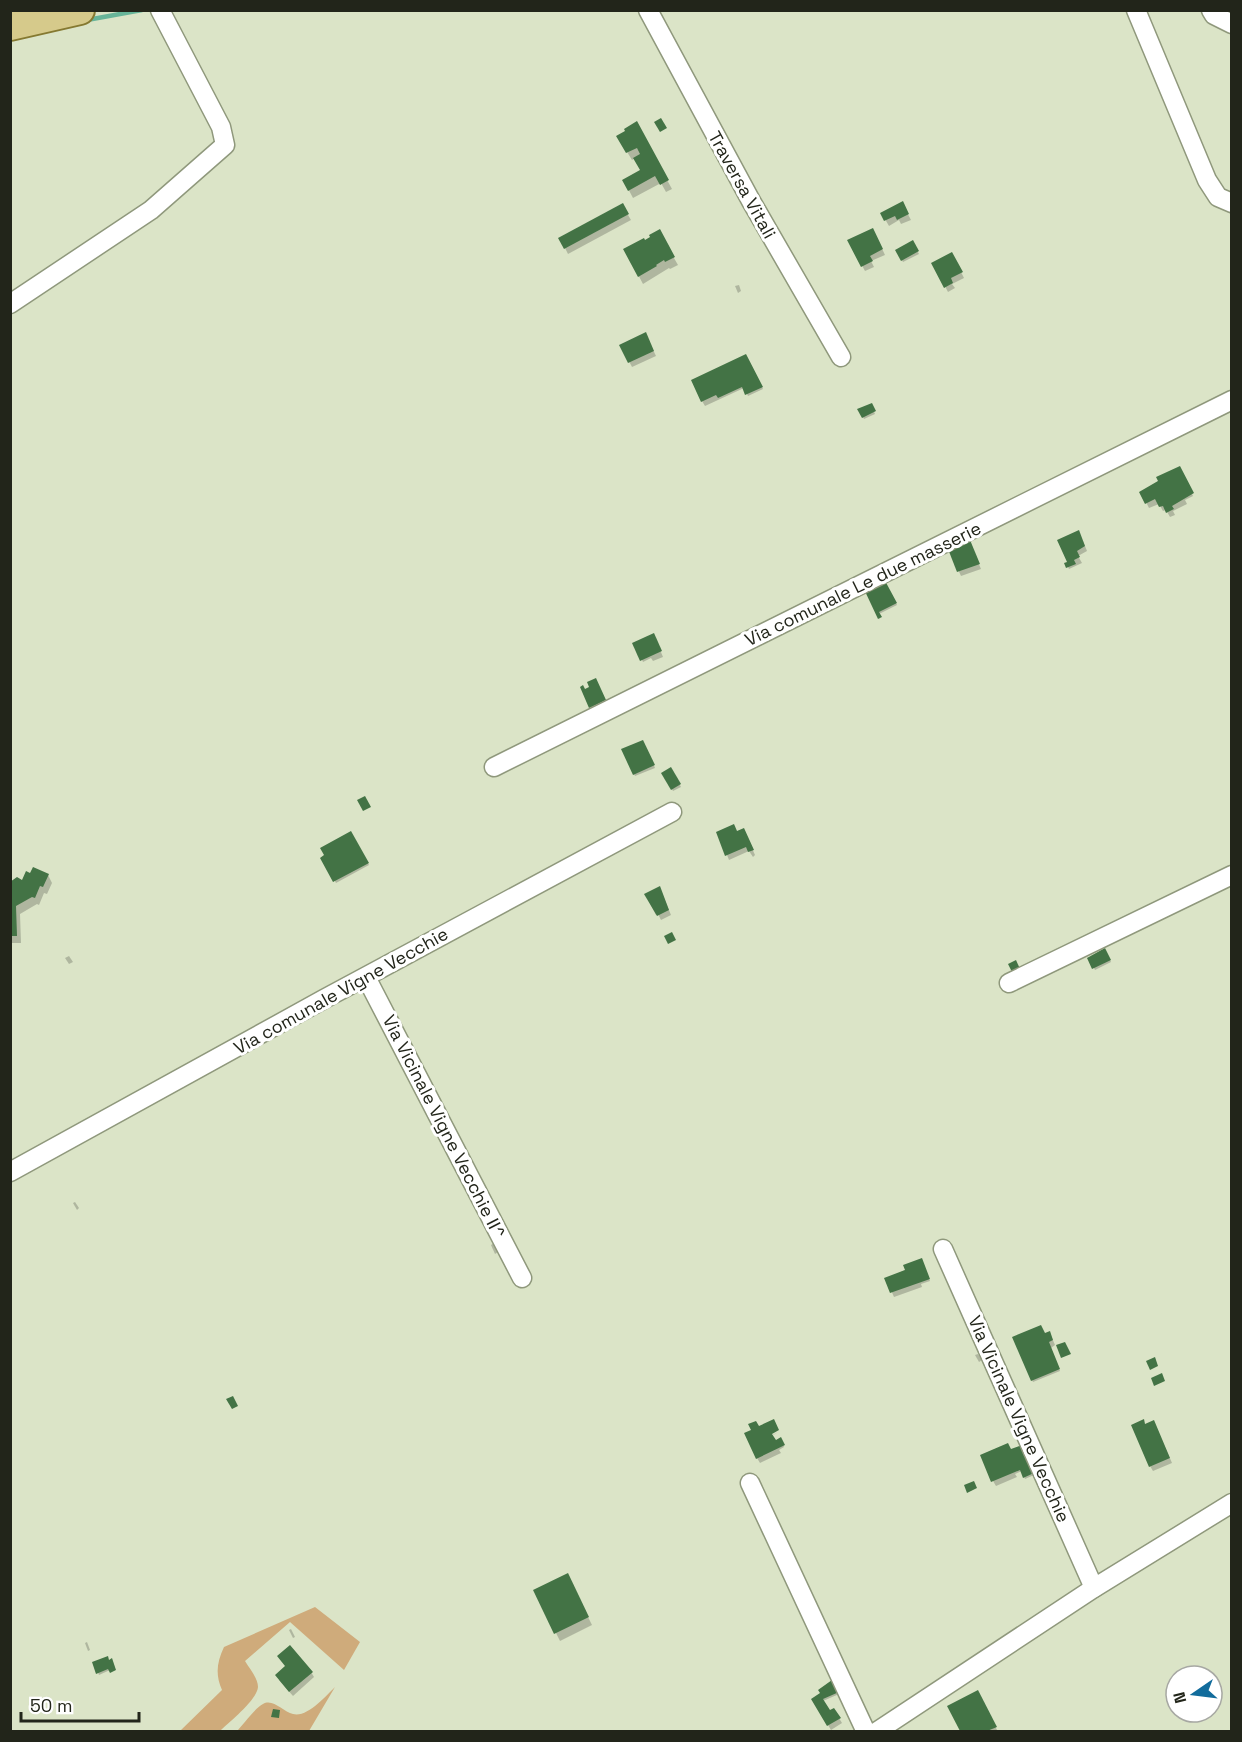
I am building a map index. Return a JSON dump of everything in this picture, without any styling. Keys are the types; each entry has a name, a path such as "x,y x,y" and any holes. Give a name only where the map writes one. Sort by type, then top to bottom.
{"main road":[{"path":"10,26 80,10"}],"street":[{"name":"Traversa Vitali","path":"648,10 751,201 841,357"},
{"path":"1136,10 1207,180 1218,197 1232,203"},
{"path":"1211,10 1214,15 1232,24"},
{"path":"10,304 151,210 225,145 221,128 161,14"},
{"name":"Via comunale Le due masserie","path":"494,767 1232,400"},
{"name":"Via comunale Vigne Vecchie","path":"10,1172 672,812"},
{"path":"1009,983 1232,875"},
{"name":"Via Vicinale Vigne Vecchie II^","path":"366,977 522,1278"},
{"name":"Via Vicinale Vigne Vecchie","path":"944,1249 1094,1588"},
{"path":"750,1483 866,1731"},
{"path":"876,1731 1094,1588 1232,1503"}],"shaded area":[{"path":"315,1607 360,1642 344,1670 290,1622 245,1661 258,1687 253,1698 242,1711 220,1731 180,1731 222,1690 218,1679 218,1668 224,1647"},
{"path":"335,1687 309,1731 236,1732 263,1704 270,1703 293,1714 304,1713"}],"building":[{"path":"661,118 667,128 660,132 654,122"},
{"path":"637,121 669,180 660,185 655,176 628,191 622,180 640,170 633,158 640,154 637,148 626,153 616,136"},
{"path":"903,201 909,214 897,220 895,216 884,221 880,213"},
{"path":"623,203 629,214 564,249 558,238"},
{"path":"873,228 883,249 870,256 873,261 861,267 847,240"},
{"path":"660,229 675,257 665,262 664,260 638,277 623,249 644,238 645,240"},
{"path":"913,240 919,251 901,261 895,250"},
{"path":"952,252 963,272 951,278 953,283 944,288 931,263"},
{"path":"646,332 654,351 628,363 619,345"},
{"path":"746,354 763,387 745,395 742,387 718,398 716,395 701,402 691,380"},
{"path":"872,403 876,411 862,418 857,409"},
{"path":"1180,466 1194,493 1172,506 1174,509 1166,513 1163,506 1159,507 1155,499 1145,504 1139,492 1158,481 1156,477"},
{"path":"1079,530 1085,546 1077,551 1080,557 1074,560 1076,564 1066,568 1064,563 1067,562 1057,540"},
{"path":"970,540 980,564 957,572 948,549"},
{"path":"883,577 897,603 879,612 882,617 878,619 863,587"},
{"path":"654,633 662,651 640,661 632,643"},
{"path":"596,678 606,700 589,708 580,687 583,685 585,689 589,687 587,682"},
{"path":"643,740 655,765 633,775 621,749"},
{"path":"671,767 681,784 671,790 661,773"},
{"path":"365,796 371,807 363,811 357,800"},
{"path":"734,824 737,831 744,828 754,850 748,852 746,847 725,856 716,832"},
{"path":"351,831 369,863 333,882 320,858 324,855 320,848"},
{"path":"33,867 49,874 35,898 32,897 16,906 17,936 10,936 10,882 17,877 22,880 26,871 30,873"},
{"path":"660,886 669,910 657,916 644,894"},
{"path":"672,932 676,940 668,944 664,936"},
{"path":"1105,948 1111,960 1092,969 1087,958"},
{"path":"1016,960 1020,969 1012,972 1008,964"},
{"path":"922,1258 930,1279 890,1293 884,1278 905,1270 903,1265"},
{"path":"1041,1325 1045,1333 1050,1331 1053,1340 1049,1342 1060,1369 1031,1381 1012,1337"},
{"path":"1065,1342 1071,1354 1061,1358 1056,1345"},
{"path":"1155,1357 1158,1366 1150,1370 1146,1361"},
{"path":"1162,1373 1165,1381 1154,1386 1151,1378"},
{"path":"233,1396 238,1406 232,1409 226,1399"},
{"path":"774,1419 779,1430 772,1434 776,1440 781,1437 785,1445 756,1459 744,1433 751,1430 748,1424 756,1421 759,1426"},
{"path":"1144,1419 1145,1424 1154,1420 1170,1458 1149,1467 1131,1425"},
{"path":"1008,1443 1011,1449 1022,1445 1034,1473 1023,1478 1020,1470 991,1482 980,1455"},
{"path":"974,1481 977,1488 967,1493 964,1485"},
{"path":"568,1573 589,1617 554,1634 533,1590"},
{"path":"290,1645 313,1672 289,1692 275,1675 285,1666 277,1656"},
{"path":"108,1656 109,1660 112,1658 116,1670 110,1673 108,1669 96,1674 92,1662"},
{"path":"832,1680 839,1692 823,1699 830,1710 834,1708 841,1718 827,1726 811,1699 820,1693 818,1690"},
{"path":"978,1690 997,1727 987,1731 960,1731 947,1706"},
{"path":"273,1709 280,1710 279,1718 271,1717"}],"waterway":[{"path":"87,20 142,10"}]}
